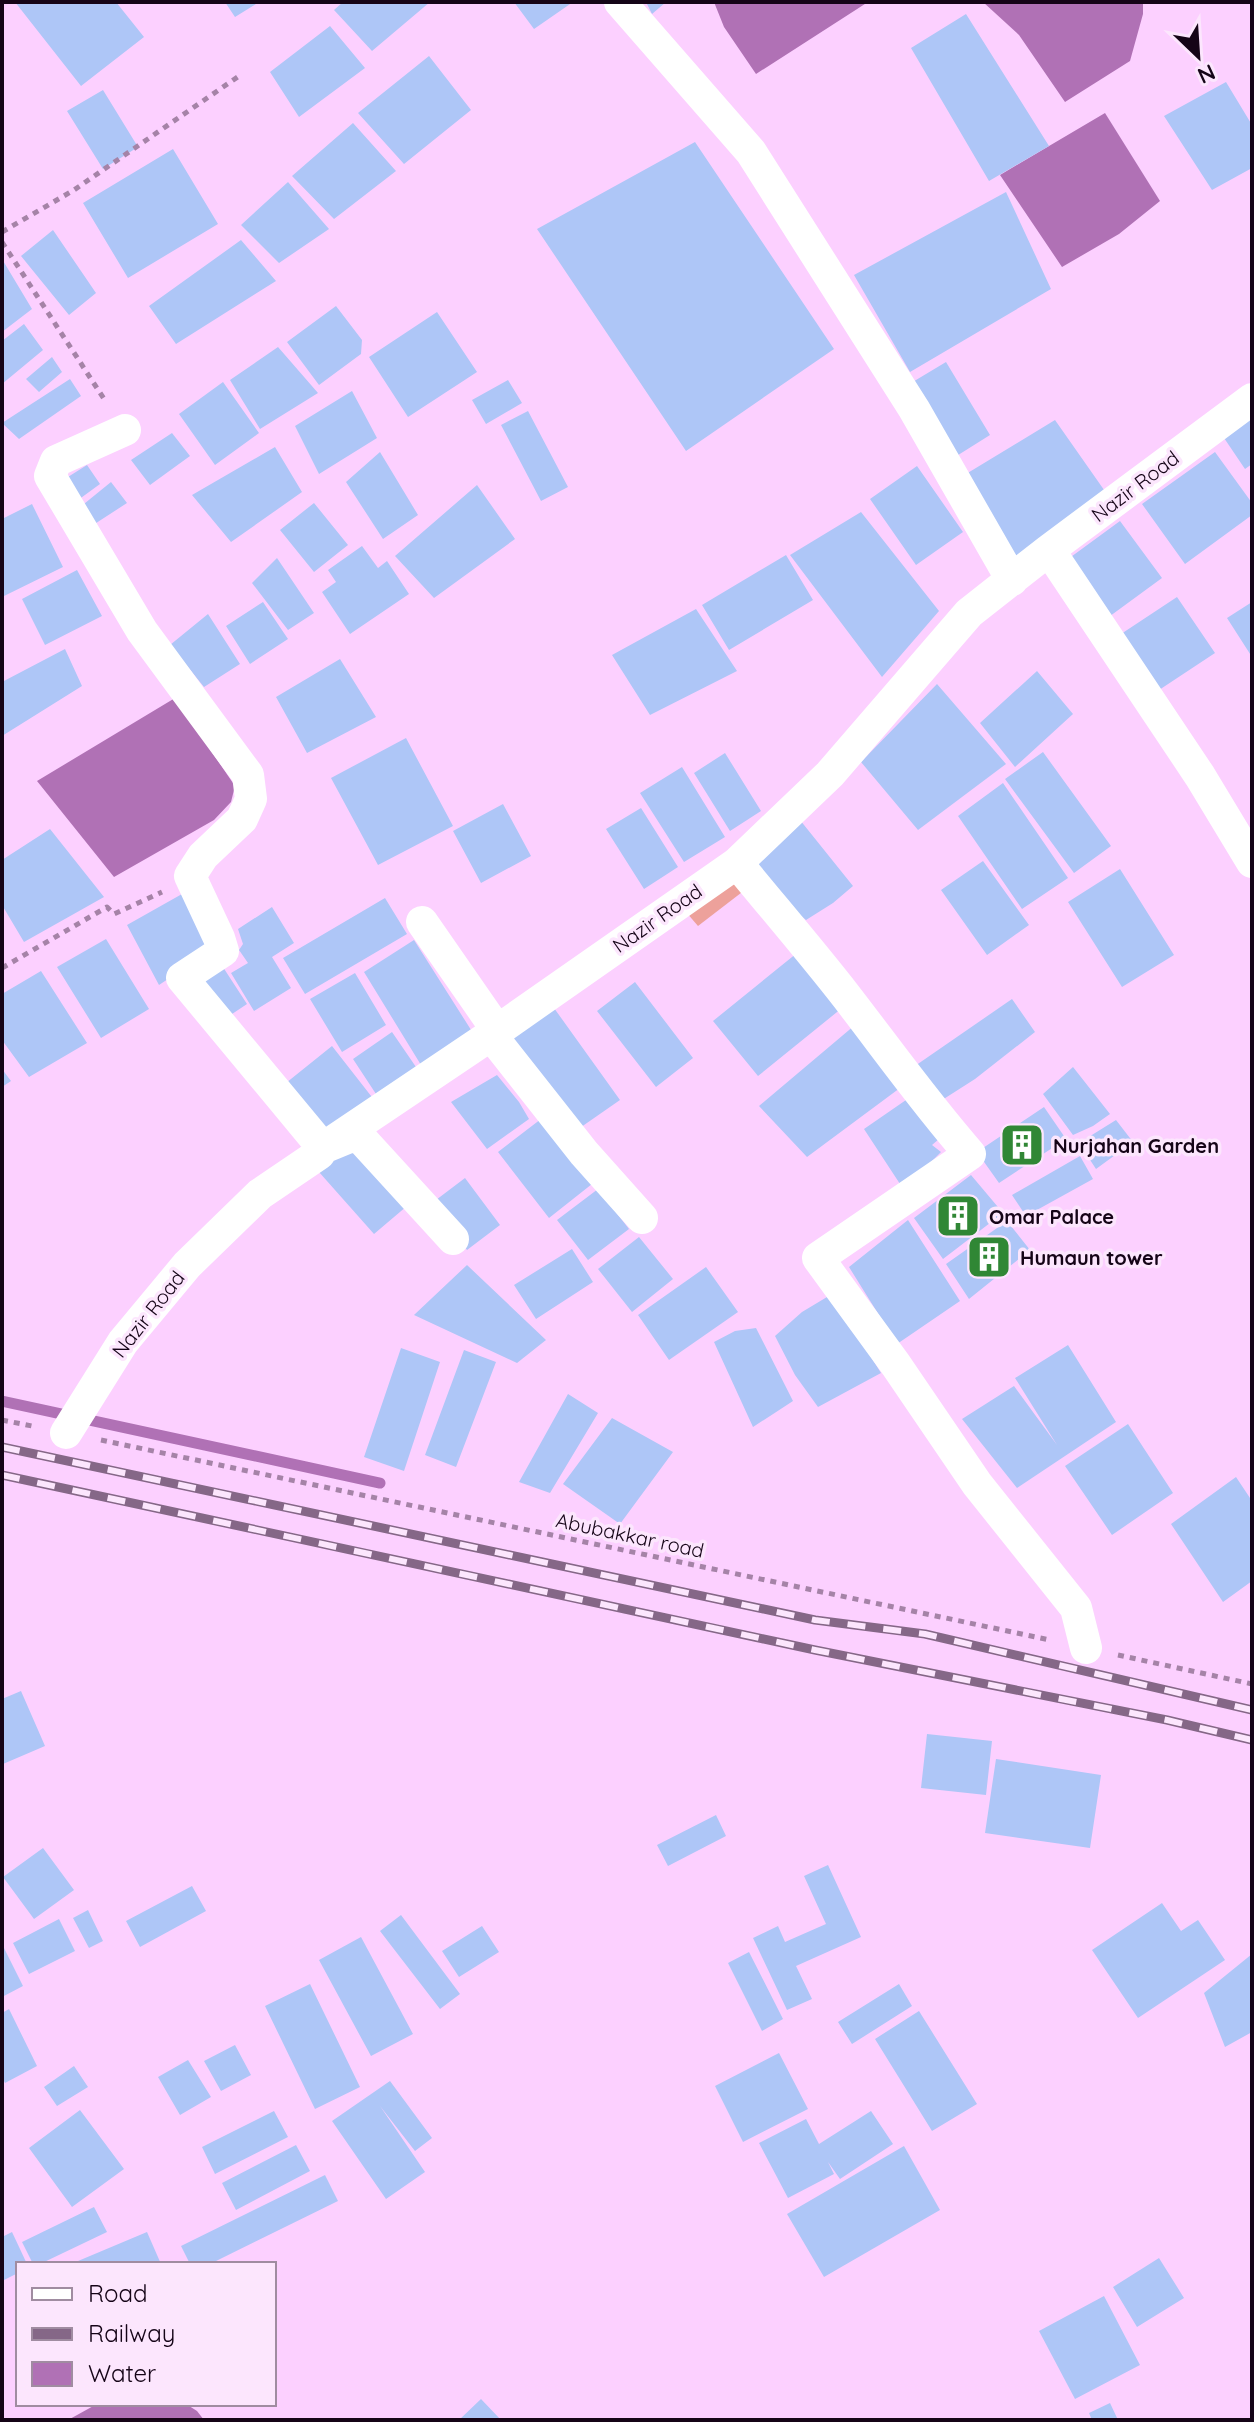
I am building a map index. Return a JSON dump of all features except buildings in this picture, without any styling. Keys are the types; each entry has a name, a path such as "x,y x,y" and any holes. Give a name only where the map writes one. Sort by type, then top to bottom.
{"street":[{"path":"620,2 751,152 914,409 1012,580"},
{"name":"Nazir Road","path":"66,1433 123,1342 187,1265 260,1194 737,863 830,774 969,613 1252,399"},
{"path":"125,430 56,461 50,476 142,631 248,775 251,799 242,819 203,856 190,876 223,951 182,978 323,1148 357,1134 453,1239"},
{"path":"1049,550 1200,776 1252,862"},
{"path":"737,863 846,995 932,1111 970,1154 818,1258 977,1484 1076,1608 1086,1648"},
{"path":"422,922 494,1032 584,1153 642,1218"}],"path":[{"path":"2,232 74,190 239,76"},
{"path":"2,242 125,430"},
{"path":"2,968 107,907 114,914 183,883 190,876"},
{"name":"Abubakkar road","path":"2,1420 1252,1684"}],"shaded area":[{"path":"741,876 750,886 698,926 686,912"}],"water":[{"path":"714,2 868,2 756,74 724,27"},
{"path":"983,2 1143,2 1143,14 1130,61 1065,102 1019,35"},
{"path":"1105,113 1160,201 1119,234 1062,267 1000,175"},
{"path":"175,698 235,786 231,802 214,820 114,877 37,781"},
{"path":"93,2406 189,2406 204,2420 68,2420"}],"waterway":[{"path":"2,1401 380,1483"}],"railway":[{"path":"2,1447 815,1620 925,1634 1252,1710"},
{"path":"2,1475 815,1650 1167,1720 1252,1740"}],"place":[{"name":"Nurjahan Garden","path":"1022,1145"},
{"name":"Omar Palace","path":"958,1216"},
{"name":"Humaun tower","path":"989,1257"}]}
